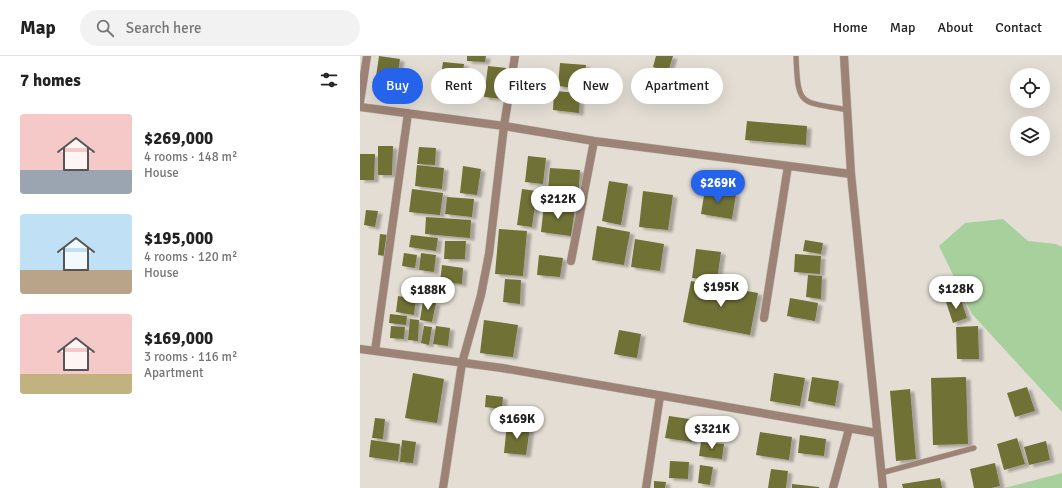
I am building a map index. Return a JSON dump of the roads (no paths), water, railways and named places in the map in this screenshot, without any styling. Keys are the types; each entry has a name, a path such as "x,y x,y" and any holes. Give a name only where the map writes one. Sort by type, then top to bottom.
{"street":[{"path":"360,102 367,56"},
{"path":"443,488 462,363 481,295 489,254 504,126 515,56"},
{"path":"844,56 851,174 883,488"},
{"path":"360,107 504,126 594,142 851,174"},
{"path":"375,351 408,114"},
{"path":"571,261 594,142"},
{"path":"764,318 788,166"},
{"path":"360,349 502,368 877,433"},
{"path":"646,488 660,396"},
{"path":"833,488 850,429"}],"lane":[{"path":"796,56 797,87 800,96 809,103 848,110"},
{"path":"881,473 974,448"}]}
